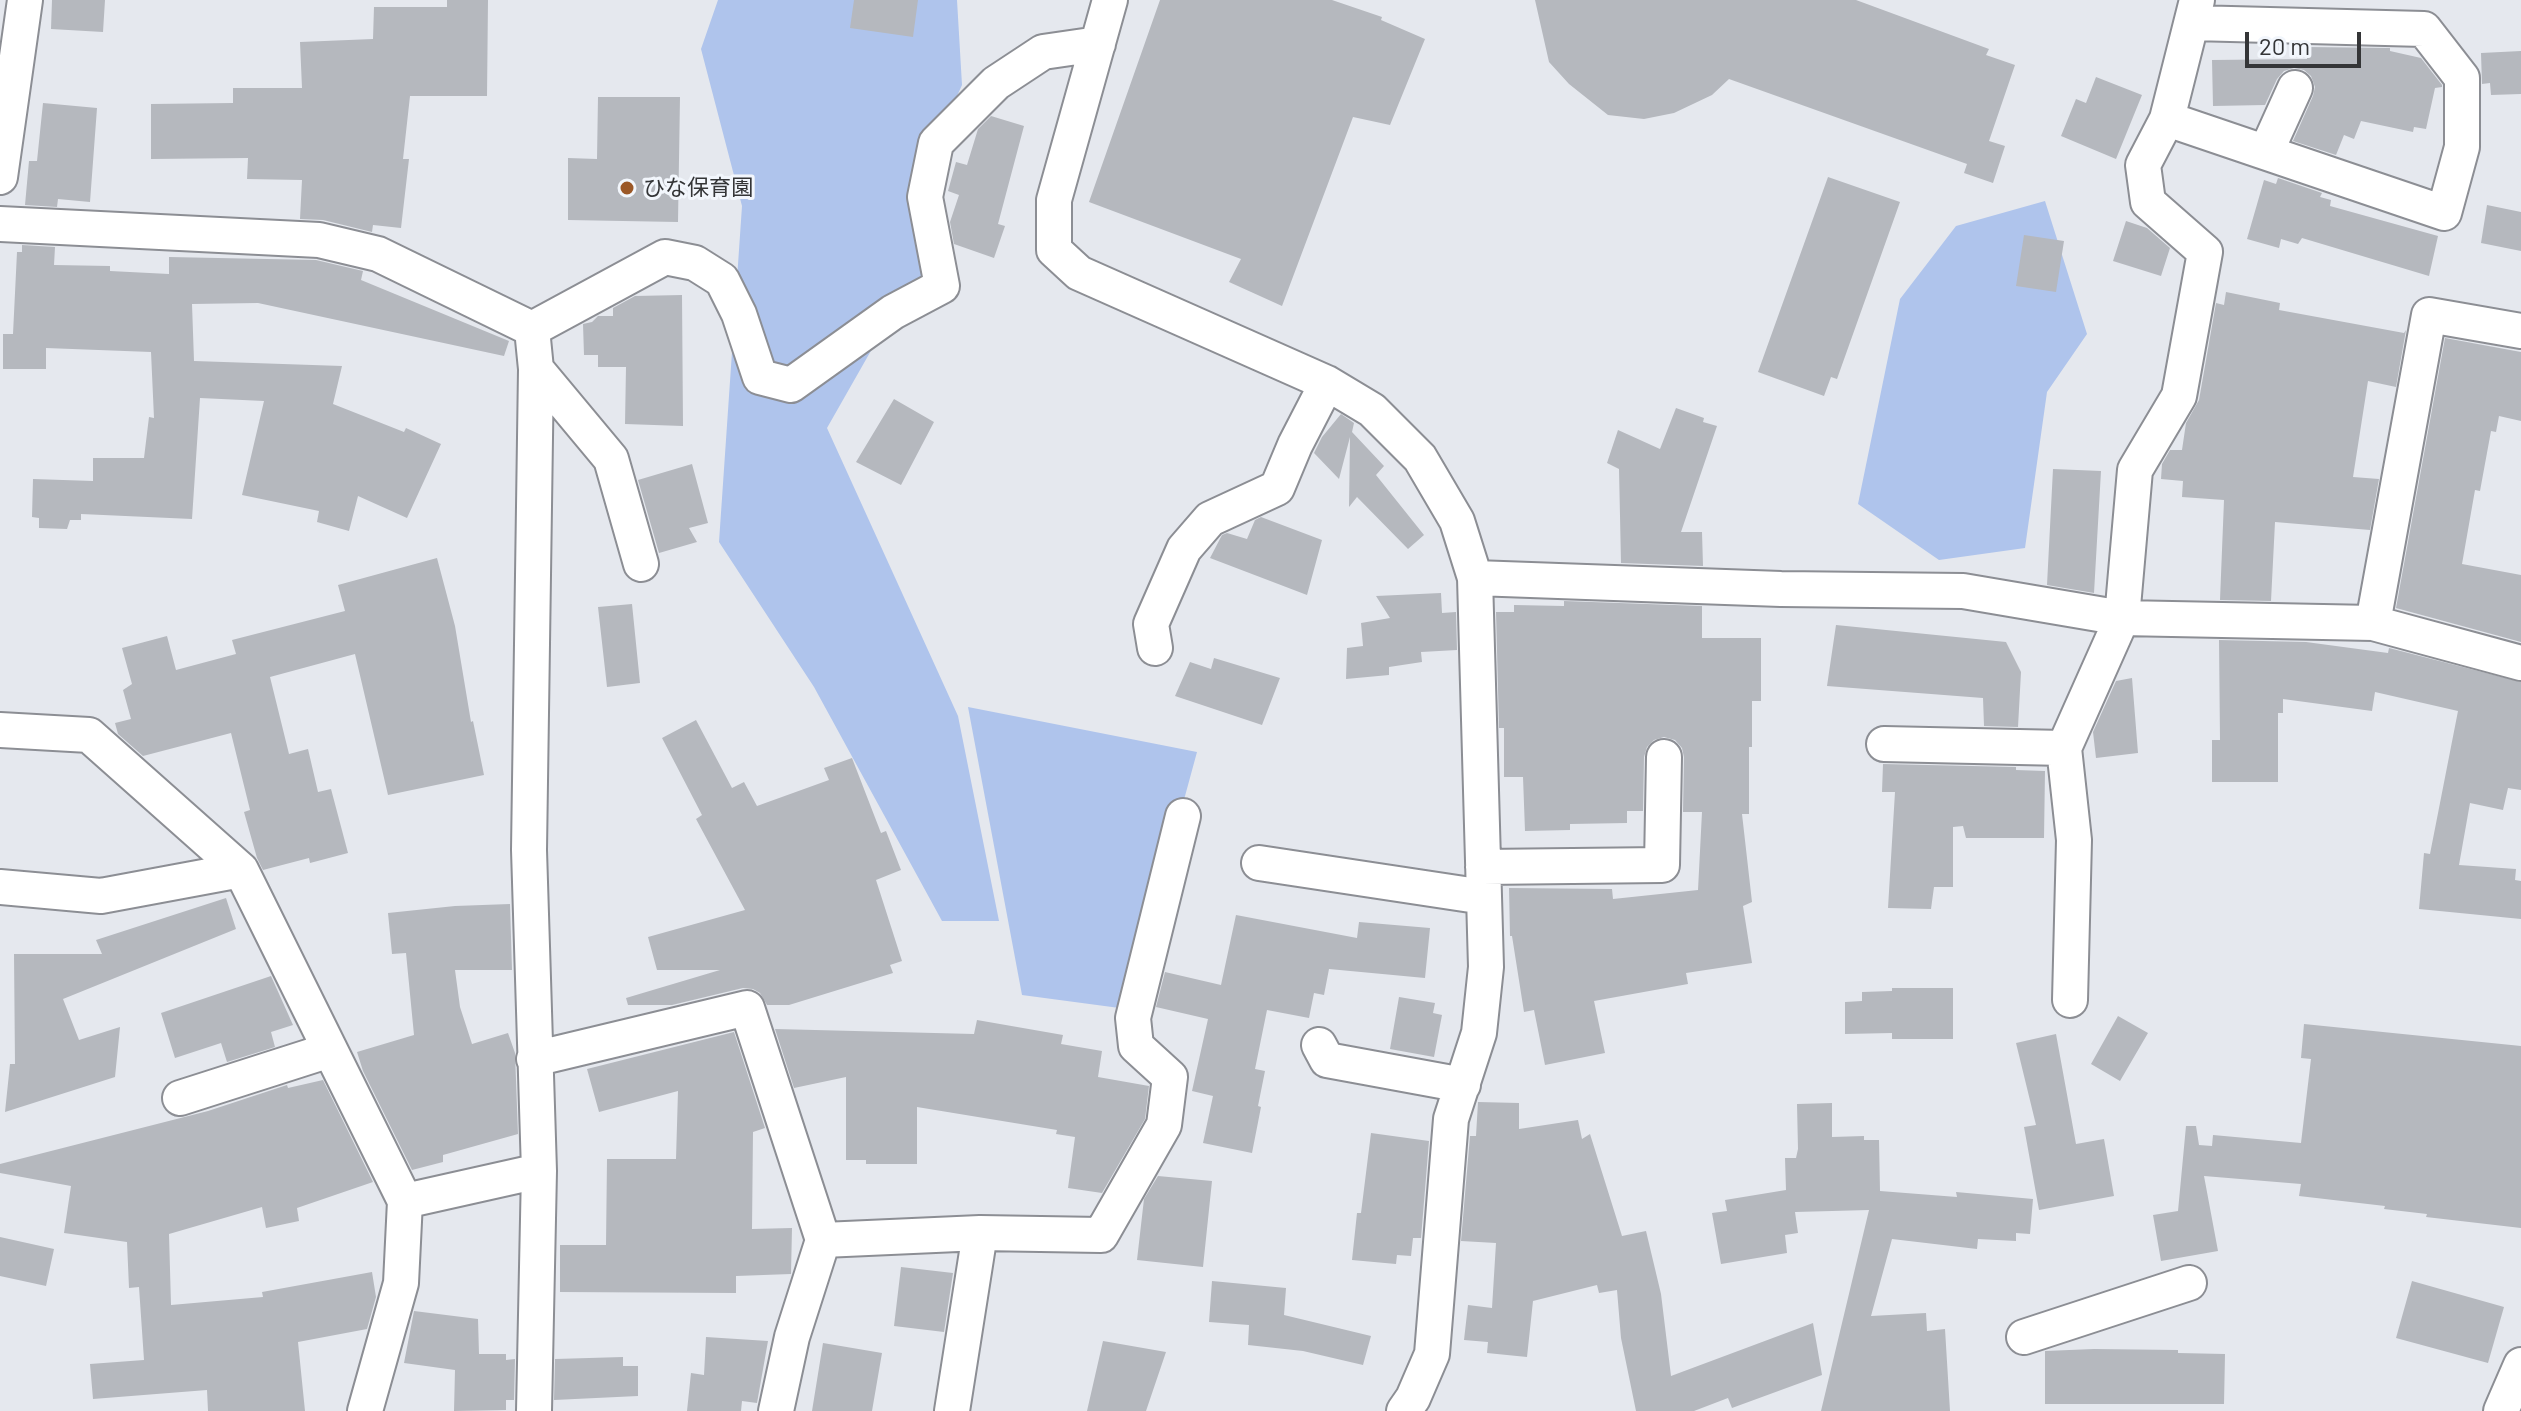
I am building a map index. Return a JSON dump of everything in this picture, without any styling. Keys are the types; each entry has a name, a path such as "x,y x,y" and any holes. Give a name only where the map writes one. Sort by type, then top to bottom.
{"street":[{"path":"0,177 25,0"},
{"path":"1110,0 1054,200 1054,250 1079,273 1327,383 1372,410 1420,458 1457,521 1475,578 1486,967 1479,1033 1451,1119 1432,1354 1404,1411"},
{"path":"2070,1000 2074,840 2064,748 2122,618 2135,470 2179,396 2205,252 2148,202 2143,165 2167,119 2195,11 2424,29 2462,78 2462,147 2444,213 2167,119"},
{"path":"532,329 665,257 695,263 722,280 739,314 760,377 791,385 893,312 942,286 925,197 936,143 996,83 1043,52 1098,44"},
{"path":"2266,152 2295,88"},
{"path":"0,224 319,240 378,254 532,329"},
{"path":"2373,623 2429,315 2521,331"},
{"path":"532,329 536,369 529,850 539,1171 534,1411"},
{"path":"536,369 611,459 641,564"},
{"path":"1155,648 1151,624 1184,549 1210,519 1277,488 1327,383"},
{"path":"1475,578 1963,591 2122,618 2373,623 2521,663"},
{"path":"0,730 89,735 241,870 405,1201 401,1283 365,1411"},
{"path":"1884,744 2064,748"},
{"path":"1259,863 1483,882 1662,865 1664,757"},
{"path":"823,1240 980,1233 1101,1235 1164,1125 1170,1077 1136,1046 1133,1018 1183,816"},
{"path":"0,887 101,896 241,870"},
{"path":"534,1059 747,1008 823,1240 792,1337 776,1411"},
{"path":"1319,1045 1327,1060 1463,1085"},
{"path":"180,1098 330,1050"},
{"path":"405,1201 539,1171"},
{"path":"952,1411 980,1233"},
{"path":"2024,1337 2189,1283"},
{"path":"2501,1411 2520,1374"}],"shaded area":[{"path":"718,0 957,0 962,85 942,129 942,286 893,312 827,428 958,716 999,921 942,921 814,687 719,542 742,206 701,49"},
{"path":"2045,201 2087,334 2047,392 2025,548 1939,560 1858,504 1900,299 1956,226"},
{"path":"968,707 1197,752 1127,1009 1022,995"}],"building":[{"path":"52,0 105,0 103,32 51,29"},
{"path":"447,0 488,0 487,96 410,96 403,159 409,159 401,228 373,225 372,232 323,220 300,219 302,180 247,179 248,158 151,159 151,104 233,103 233,88 302,88 300,42 373,39 374,7 447,7"},
{"path":"854,0 918,0 913,37 850,28"},
{"path":"1160,0 1332,0 1382,17 1381,20 1425,39 1390,125 1353,117 1282,306 1229,282 1241,259 1089,202"},
{"path":"1535,0 1856,0 1989,49 1986,55 2015,65 1989,141 2005,146 1993,183 1964,173 1967,164 1729,79 1712,95 1674,113 1644,119 1608,115 1569,84 1549,62"},
{"path":"2307,47 2390,48 2390,51 2421,58 2442,85 2435,88 2426,129 2414,127 2413,132 2361,121 2354,139 2344,135 2336,155 2293,141 2315,87 2311,76 2304,70 2294,68 2284,71 2277,79 2265,105 2213,106 2212,60 2307,59"},
{"path":"2521,51 2521,94 2491,95 2490,83 2482,84 2481,53"},
{"path":"2096,77 2142,95 2116,159 2061,136 2076,99 2086,103"},
{"path":"598,97 680,97 678,222 568,220 568,158 597,159"},
{"path":"43,103 97,108 90,202 58,199 57,207 25,205 29,161 37,161"},
{"path":"991,116 1024,126 998,224 1005,226 994,258 954,244 950,222 959,195 948,191 956,162 967,165 978,129"},
{"path":"1828,177 1900,202 1837,379 1831,377 1824,396 1758,372"},
{"path":"2278,178 2322,193 2320,197 2331,200 2330,206 2438,236 2429,276 2302,238 2298,244 2281,239 2279,248 2247,239 2264,180 2276,184"},
{"path":"2487,205 2521,212 2521,251 2481,243"},
{"path":"2126,221 2147,228 2170,248 2161,276 2113,261"},
{"path":"2024,235 2064,241 2056,292 2016,286"},
{"path":"22,245 55,247 54,265 110,266 110,271 169,274 169,257 316,260 363,271 361,280 509,341 504,356 258,303 192,304 194,361 342,366 333,404 404,432 406,428 441,444 407,518 358,496 349,531 317,522 319,511 242,495 264,401 200,398 192,519 81,514 81,520 70,520 67,529 39,528 39,518 32,517 33,479 93,481 93,458 144,458 149,417 154,418 151,352 46,348 46,369 3,369 3,334 13,334 17,252 22,252"},
{"path":"2226,292 2280,303 2279,310 2404,333 2406,330 2396,387 2368,381 2353,477 2379,479 2370,530 2275,522 2271,601 2220,600 2224,500 2182,497 2183,481 2161,479 2162,464 2170,450 2182,450 2186,423 2199,400 2216,303 2224,305"},
{"path":"682,295 683,426 625,424 626,367 598,367 598,355 584,355 583,324 592,322 598,316 613,316 613,308 635,296"},
{"path":"2445,338 2521,352 2521,421 2499,416 2496,432 2491,431 2480,491 2475,490 2462,564 2521,575 2521,642 2396,608"},
{"path":"894,399 934,422 901,485 856,462"},
{"path":"1676,408 1717,426 1681,532 1702,532 1703,566 1621,563 1619,469 1607,463 1618,430 1660,449"},
{"path":"1341,414 1354,423 1352,432 1384,466 1376,475 1424,535 1408,549 1357,497 1349,507 1350,437 1339,479 1314,453 1322,437"},
{"path":"692,464 708,523 689,528 697,542 659,553 638,480"},
{"path":"2053,469 2101,471 2094,593 2047,585"},
{"path":"1261,517 1322,540 1307,595 1210,558 1222,535 1227,533 1247,539 1255,520"},
{"path":"437,558 455,626 471,722 484,775 388,795 355,654 270,677 289,754 308,749 318,792 331,789 348,853 310,863 309,858 263,870 244,812 250,810 231,733 143,756 118,734 115,723 131,719 123,690 132,684 122,648 167,636 176,670 236,654 232,640 345,611 338,585"},
{"path":"1441,593 1442,613 1456,612 1457,650 1421,652 1422,662 1389,667 1389,675 1346,679 1347,648 1363,646 1361,623 1390,618 1376,596"},
{"path":"1564,601 1702,606 1702,638 1761,638 1761,701 1752,701 1749,814 1742,814 1752,902 1743,906 1752,963 1686,973 1688,984 1594,1001 1605,1053 1545,1065 1534,1010 1524,1012 1510,936 1509,888 1612,889 1613,899 1698,890 1702,812 1683,812 1682,748 1675,740 1664,737 1654,740 1647,747 1643,811 1627,811 1627,823 1570,824 1570,830 1525,831 1523,777 1504,777 1504,728 1499,728 1496,612 1514,612 1514,605 1564,606"},
{"path":"632,604 640,683 607,687 598,607"},
{"path":"1836,625 2006,642 2021,672 2018,727 1984,726 1983,698 1827,686"},
{"path":"2219,640 2306,642 2388,653 2389,648 2521,682 2521,790 2508,788 2503,810 2470,803 2459,865 2516,869 2515,880 2521,881 2521,919 2419,909 2424,853 2430,854 2458,711 2375,692 2372,711 2283,699 2283,713 2278,713 2278,782 2212,782 2212,740 2220,740"},
{"path":"1214,658 1280,678 1262,725 1175,696 1190,662 1211,669"},
{"path":"2132,678 2138,753 2096,758 2093,732 2116,681"},
{"path":"696,720 732,788 744,782 757,806 829,780 824,768 852,758 881,833 886,831 901,870 876,880 902,961 890,965 893,973 789,1005 767,1005 760,993 743,988 672,1005 628,1005 626,998 720,970 657,970 648,937 745,910 696,819 702,815 662,738"},
{"path":"1883,764 2016,767 2016,770 2045,771 2044,838 1966,838 1963,826 1953,827 1953,887 1934,887 1931,909 1888,908 1895,792 1882,792"},
{"path":"226,898 236,929 63,999 79,1040 120,1027 115,1077 5,1112 10,1064 15,1064 14,954 102,954 96,940"},
{"path":"510,904 512,970 455,970 460,1007 472,1044 508,1033 515,1053 518,1134 443,1155 443,1162 412,1170 363,1071 357,1052 414,1035 406,953 392,954 388,913"},
{"path":"1236,915 1357,938 1359,922 1430,928 1425,978 1329,969 1324,995 1314,993 1309,1018 1267,1010 1255,1069 1265,1071 1252,1153 1203,1143 1213,1096 1192,1091 1208,1019 1156,1007 1165,972 1221,985"},
{"path":"271,976 293,1025 271,1032 275,1047 227,1062 221,1043 175,1058 161,1013"},
{"path":"1892,988 1953,988 1953,1039 1892,1039 1892,1033 1845,1034 1845,1002 1862,1001 1862,992 1892,991"},
{"path":"1399,997 1435,1003 1433,1013 1442,1015 1434,1057 1390,1049"},
{"path":"2118,1016 2148,1033 2120,1081 2091,1064"},
{"path":"977,1020 1063,1035 1061,1044 1102,1051 1098,1077 1149,1086 1145,1119 1102,1193 1068,1188 1075,1137 1056,1134 1057,1130 917,1107 917,1164 866,1164 866,1160 846,1160 846,1077 794,1088 775,1029 974,1034"},
{"path":"2304,1024 2521,1046 2521,1228 2426,1217 2427,1214 2384,1209 2385,1206 2299,1196 2301,1184 2204,1176 2218,1251 2161,1261 2153,1215 2178,1211 2186,1126 2196,1126 2199,1145 2212,1146 2213,1135 2301,1143 2311,1059 2301,1058"},
{"path":"734,1032 765,1128 753,1132 752,1229 792,1228 791,1274 736,1276 736,1293 560,1292 560,1245 606,1245 607,1159 676,1159 678,1091 599,1112 587,1069"},
{"path":"2056,1034 2076,1144 2104,1139 2114,1196 2039,1210 2024,1127 2036,1125 2016,1043"},
{"path":"323,1080 373,1182 297,1208 299,1221 266,1228 262,1207 169,1234 171,1305 263,1297 262,1292 372,1272 376,1297 367,1329 298,1342 305,1411 208,1411 207,1390 93,1399 90,1364 144,1360 139,1287 129,1288 127,1242 64,1233 71,1186 0,1173 0,1164 208,1111 287,1085 288,1088"},
{"path":"1478,1102 1519,1103 1519,1129 1578,1120 1582,1139 1590,1134 1622,1236 1646,1231 1661,1294 1671,1376 1813,1323 1822,1375 1732,1408 1728,1398 1694,1411 1636,1411 1621,1338 1617,1290 1599,1293 1597,1285 1533,1301 1527,1357 1487,1353 1488,1342 1464,1340 1468,1305 1492,1308 1496,1243 1461,1241 1470,1136 1476,1136"},
{"path":"1832,1103 1832,1137 1864,1136 1864,1140 1879,1140 1880,1191 1957,1197 1956,1192 2033,1199 2030,1234 2016,1233 2016,1241 1978,1239 1977,1249 1892,1239 1871,1316 1926,1313 1927,1331 1945,1329 1950,1411 1821,1411 1869,1210 1795,1212 1798,1233 1785,1235 1787,1253 1721,1264 1712,1213 1727,1211 1725,1200 1786,1190 1785,1158 1796,1158 1798,1149 1797,1104"},
{"path":"1371,1133 1429,1141 1421,1238 1413,1238 1411,1256 1397,1255 1396,1264 1352,1260"},
{"path":"1158,1176 1212,1181 1203,1267 1137,1260 1144,1199"},
{"path":"0,1237 54,1249 46,1286 0,1276"},
{"path":"901,1267 953,1273 944,1332 894,1326"},
{"path":"1212,1281 1286,1288 1284,1315 1371,1336 1363,1365 1303,1351 1248,1345 1249,1325 1209,1322"},
{"path":"2412,1281 2504,1307 2488,1363 2396,1338"},
{"path":"414,1311 478,1319 479,1354 506,1354 506,1360 515,1359 514,1400 506,1400 506,1410 454,1411 455,1370 404,1363"},
{"path":"706,1337 768,1341 757,1403 742,1401 741,1411 687,1411 691,1373 704,1375"},
{"path":"1103,1341 1166,1352 1146,1411 1087,1411"},
{"path":"823,1343 882,1353 872,1411 812,1411"},
{"path":"2094,1349 2225,1354 2224,1404 2045,1404 2045,1351"},
{"path":"623,1357 623,1366 638,1366 638,1396 554,1400 555,1359"}],"place":[{"name":"ひな保育園","path":"627,188"}]}
